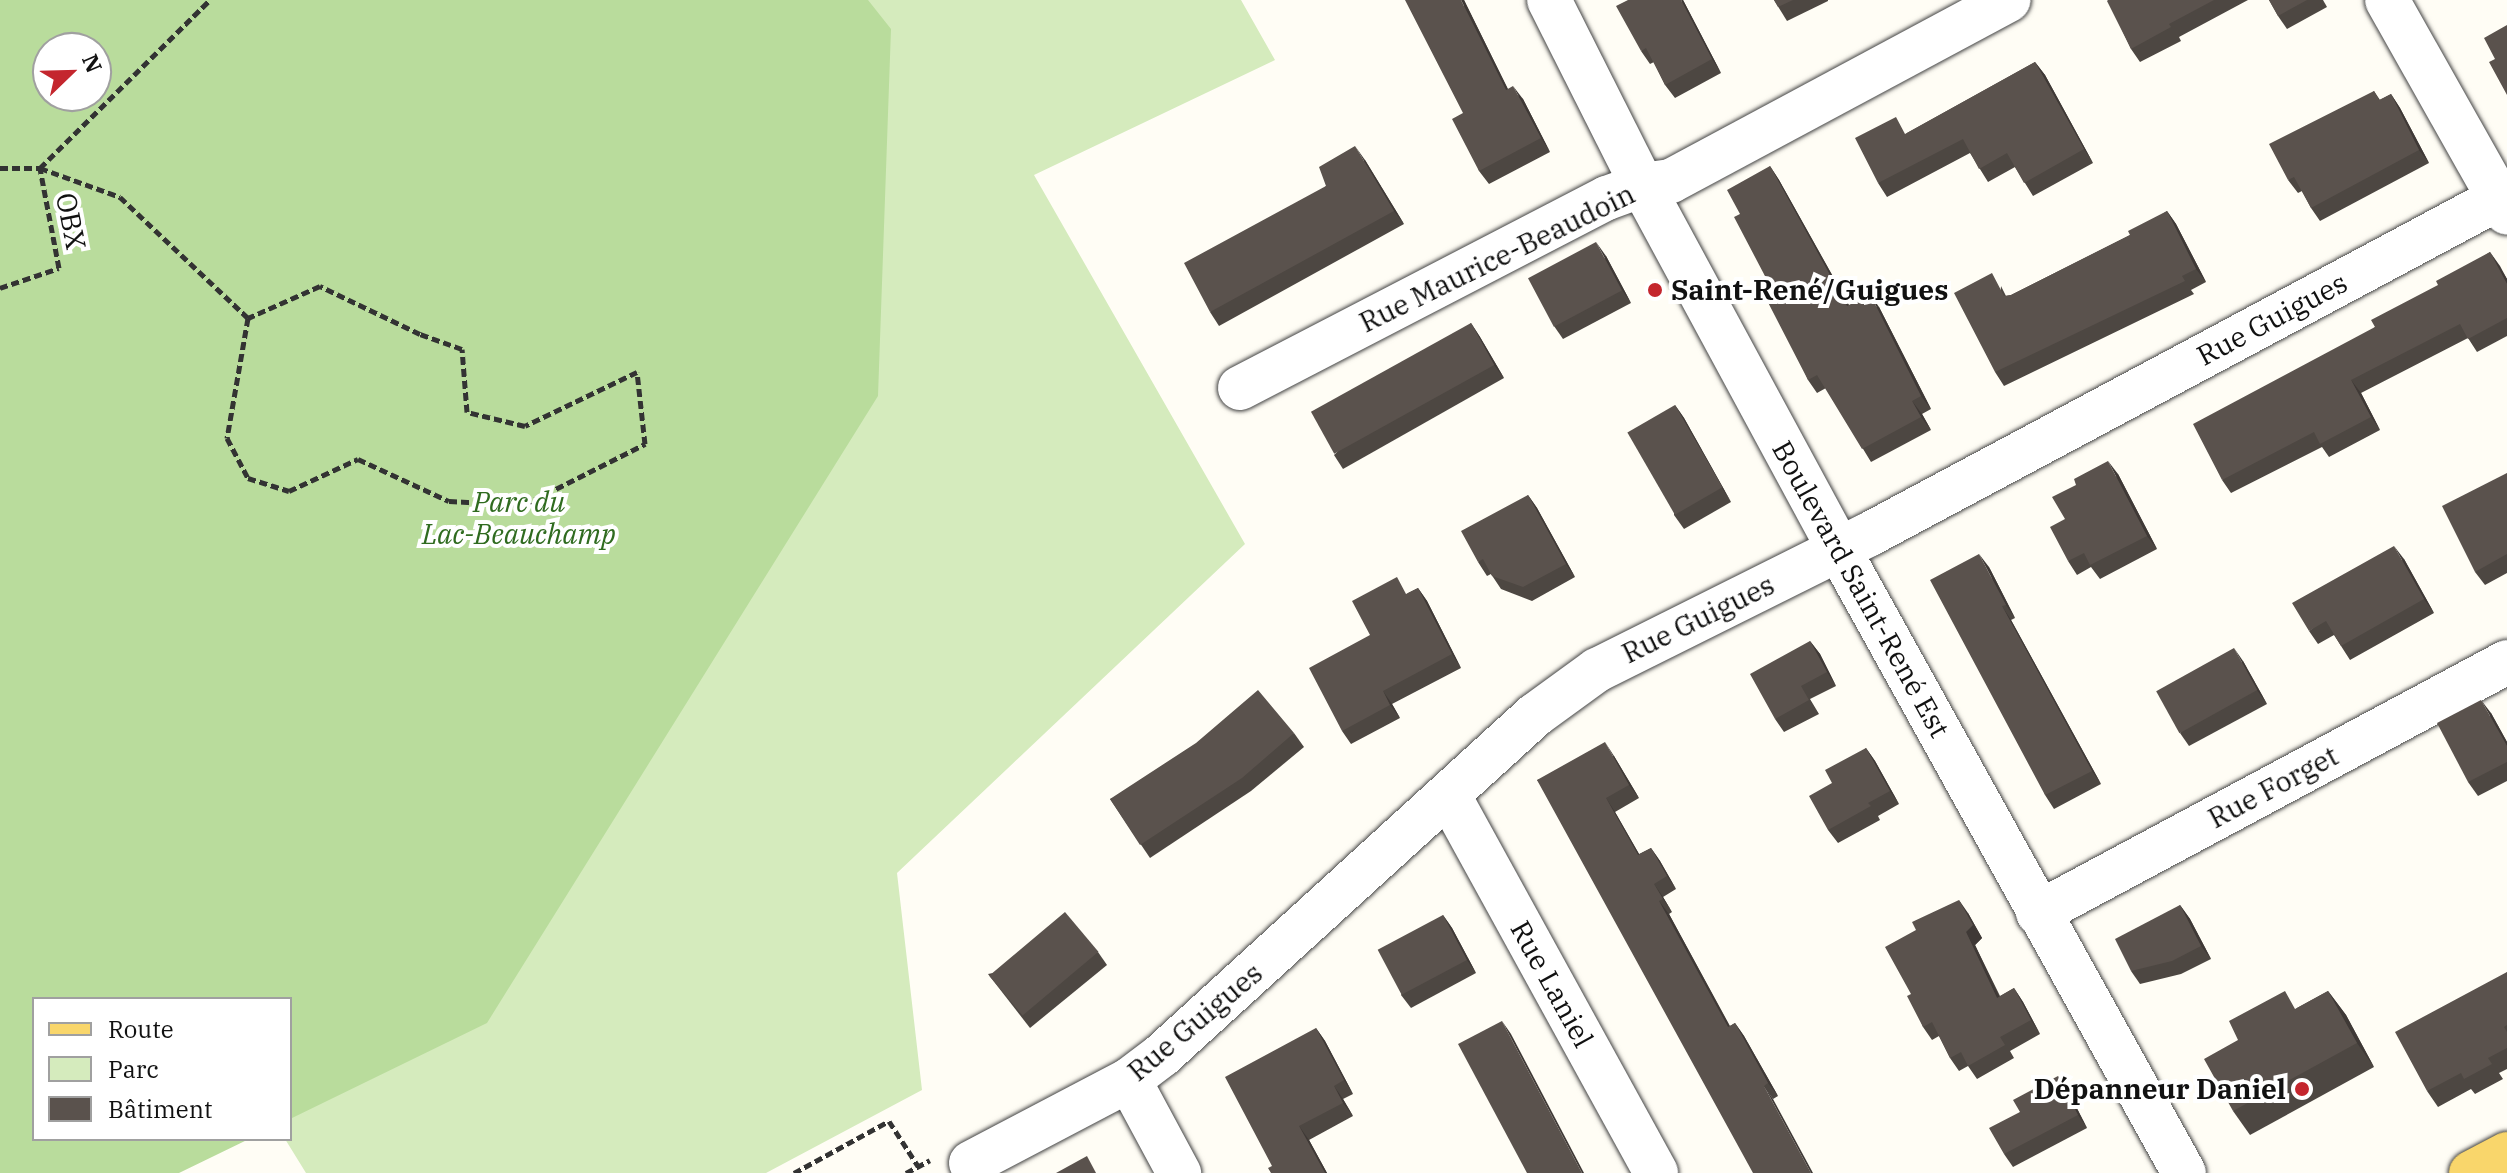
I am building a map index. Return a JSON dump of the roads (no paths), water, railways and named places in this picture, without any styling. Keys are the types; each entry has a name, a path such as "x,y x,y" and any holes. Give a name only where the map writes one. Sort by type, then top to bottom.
{"main road":[{"path":"2471,1173 2507,1154"}],"street":[{"name":"Boulevard Saint-René Est","path":"1549,0 1642,185 1839,550 2184,1173"},
{"name":"Rue Maurice-Beaudoin","path":"1240,388 1607,198 1642,185 1671,181 2009,0"},
{"path":"2387,0 2504,202"},
{"name":"Rue Guigues","path":"971,1163 1129,1080 1162,1055 1535,715 1597,670 1839,550 2504,202"},
{"name":"Rue Forget","path":"2038,913 2507,662"},
{"name":"Rue Laniel","path":"1449,796 1656,1173"},
{"path":"1129,1080 1179,1173"}],"place":[{"name":"Saint-René/Guigues","path":"1655,290"},
{"name":"Dépanneur Daniel","path":"2302,1089"}],"park label":[{"name":"Parc du Lac-Beauchamp","path":"519,518"}]}
